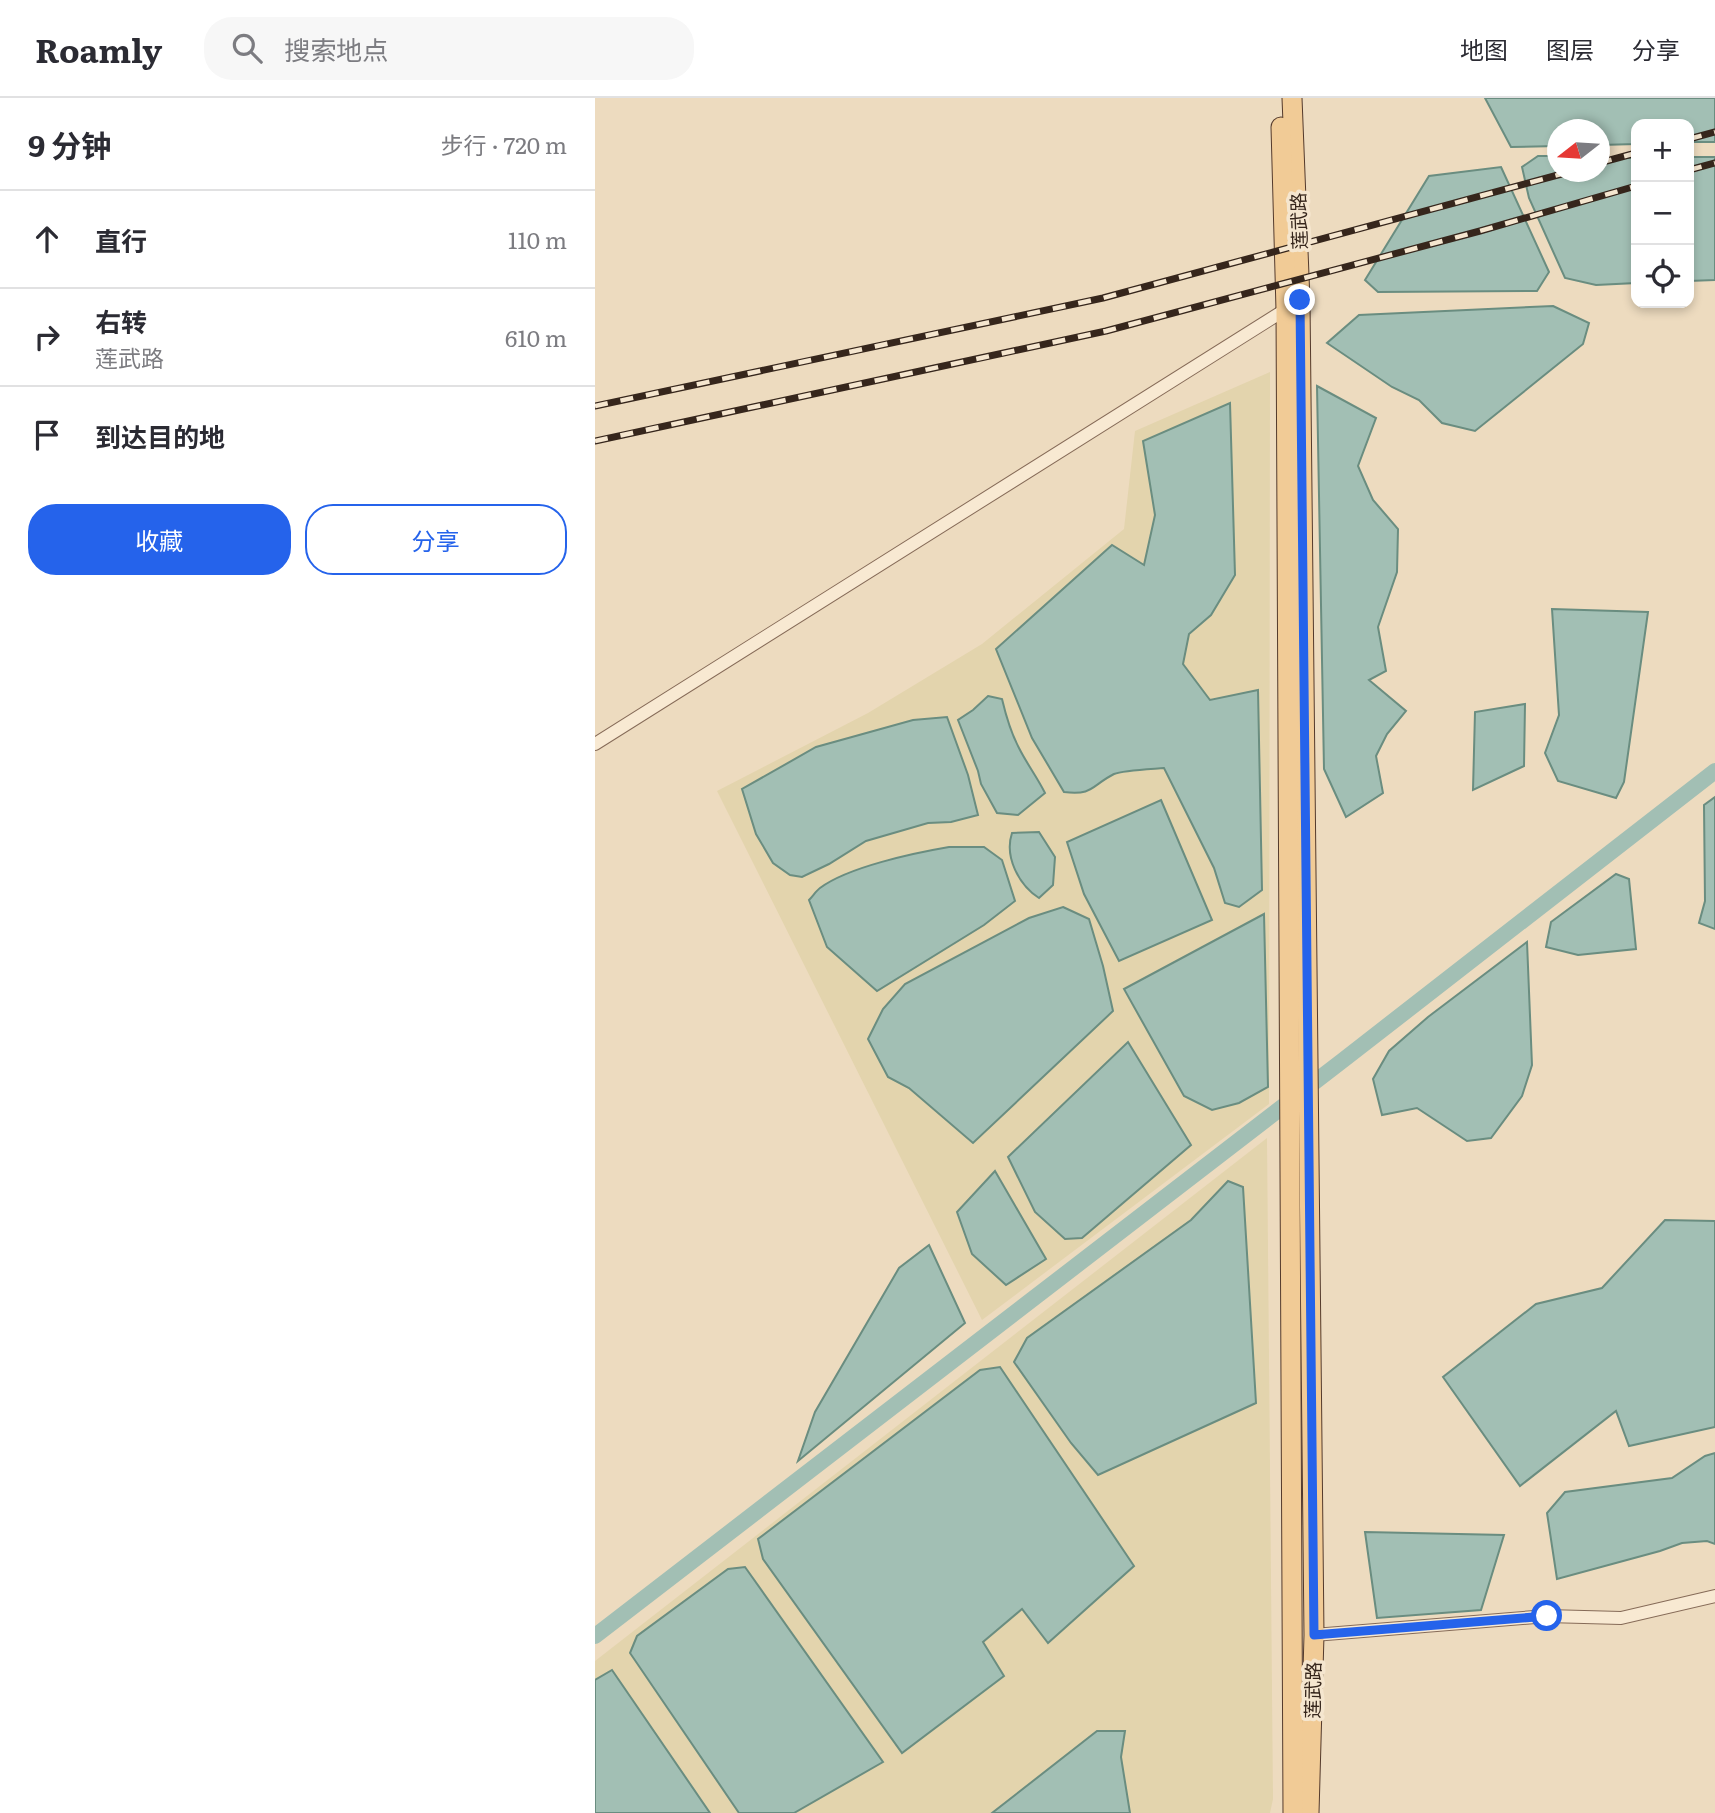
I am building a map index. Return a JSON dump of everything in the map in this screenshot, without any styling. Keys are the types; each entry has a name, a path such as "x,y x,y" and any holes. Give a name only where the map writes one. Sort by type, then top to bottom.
{"main road":[{"name":"莲武路","path":"1280,98 1293,305 1314,1635 1309,1813"},
{"name":"莲武路","path":"1292,98 1293,1813"}],"street":[{"path":"595,744 1293,305"},
{"path":"1314,1635 1547,1616 1621,1618 1715,1596"}],"shaded area":[{"path":"1485,98 1715,98 1715,142 1694,142 1694,119 1631,119 1631,144 1610,145 1610,119 1547,119 1547,146 1511,147"},
{"path":"1538,156 1547,156 1547,182 1610,182 1610,158 1631,158 1631,283 1596,285 1565,278 1529,198 1522,167"},
{"path":"1694,157 1715,157 1715,280 1694,281"},
{"path":"1501,167 1549,272 1537,291 1378,292 1365,280 1429,176"},
{"path":"1553,306 1589,323 1583,344 1475,431 1442,423 1419,400 1392,387 1327,343 1359,315"},
{"path":"1270,372 1269,1104 982,1320 717,791 868,713 982,644 1124,529 1135,431"},
{"path":"1317,386 1376,418 1358,466 1373,500 1398,529 1397,572 1378,627 1386,671 1369,680 1406,711 1387,734 1376,756 1383,793 1346,817 1324,769"},
{"path":"1230,403 1235,575 1211,615 1189,634 1183,664 1210,700 1258,690 1262,890 1239,907 1225,903 1214,868 1164,768 1118,773 1087,791 1064,792 1032,738 996,649 1112,545 1144,565 1155,515 1143,441"},
{"path":"1552,609 1648,612 1624,782 1616,798 1558,781 1545,753 1559,715"},
{"path":"988,696 1002,699 1016,742 1045,793 1018,815 997,813 981,784 958,720"},
{"path":"1525,704 1524,766 1473,790 1475,712"},
{"path":"947,717 968,775 978,815 951,822 928,823 866,841 802,877 790,875 773,863 756,834 742,789 816,747 913,720"},
{"path":"1715,797 1715,929 1699,923 1705,901 1704,805"},
{"path":"1161,800 1212,920 1119,961 1084,894 1067,842"},
{"path":"1039,832 1055,857 1053,885 1039,898 1025,886 1015,870 1010,842 1012,833"},
{"path":"949,847 984,847 1002,860 1015,901 984,925 877,991 827,947 809,900 832,880 864,867"},
{"path":"1616,874 1629,879 1636,949 1578,955 1546,947 1551,922"},
{"path":"1063,907 1089,919 1113,1011 973,1143 909,1088 888,1077 868,1039 883,1009 905,984 1029,918"},
{"path":"1264,914 1268,1087 1239,1103 1212,1110 1184,1096 1124,989"},
{"path":"1527,942 1532,1065 1522,1096 1491,1138 1467,1141 1417,1108 1382,1115 1373,1079 1389,1051 1428,1017"},
{"path":"1128,1042 1191,1145 1082,1238 1065,1239 1035,1212 1008,1157"},
{"path":"1267,1138 1273,1799 1270,1813 595,1813 595,1661"},
{"path":"995,1171 1046,1259 1006,1285 972,1254 957,1212"},
{"path":"1228,1181 1243,1187 1256,1403 1098,1475 1071,1443 1014,1362 1027,1338 1191,1220"},
{"path":"1665,1220 1715,1221 1715,1427 1629,1446 1616,1411 1520,1486 1443,1377 1536,1304 1602,1288"},
{"path":"929,1245 965,1323 798,1461 815,1412 899,1268"},
{"path":"1000,1367 1134,1566 1048,1643 1022,1609 983,1642 1004,1676 902,1753 763,1559 758,1539 980,1370"},
{"path":"1715,1453 1715,1544 1707,1541 1682,1543 1557,1579 1547,1513 1565,1492 1672,1478 1705,1456"},
{"path":"1365,1532 1504,1535 1481,1610 1377,1618"},
{"path":"745,1567 883,1762 794,1813 739,1813 630,1653 637,1636 728,1569"},
{"path":"612,1670 710,1813 595,1813 595,1680"},
{"path":"1097,1731 1125,1731 1121,1757 1130,1813 992,1813"}],"waterway":[{"path":"595,1636 1715,771"}],"railway":[{"path":"1694,138 1715,132"},
{"path":"1610,160 1631,154"},
{"path":"1694,169 1715,163"},
{"path":"595,406 1103,298 1547,178"},
{"path":"595,441 1106,331 1480,231 1631,187"}],"route":[{"path":"1300,300 1314,1635 1547,1616"}]}
